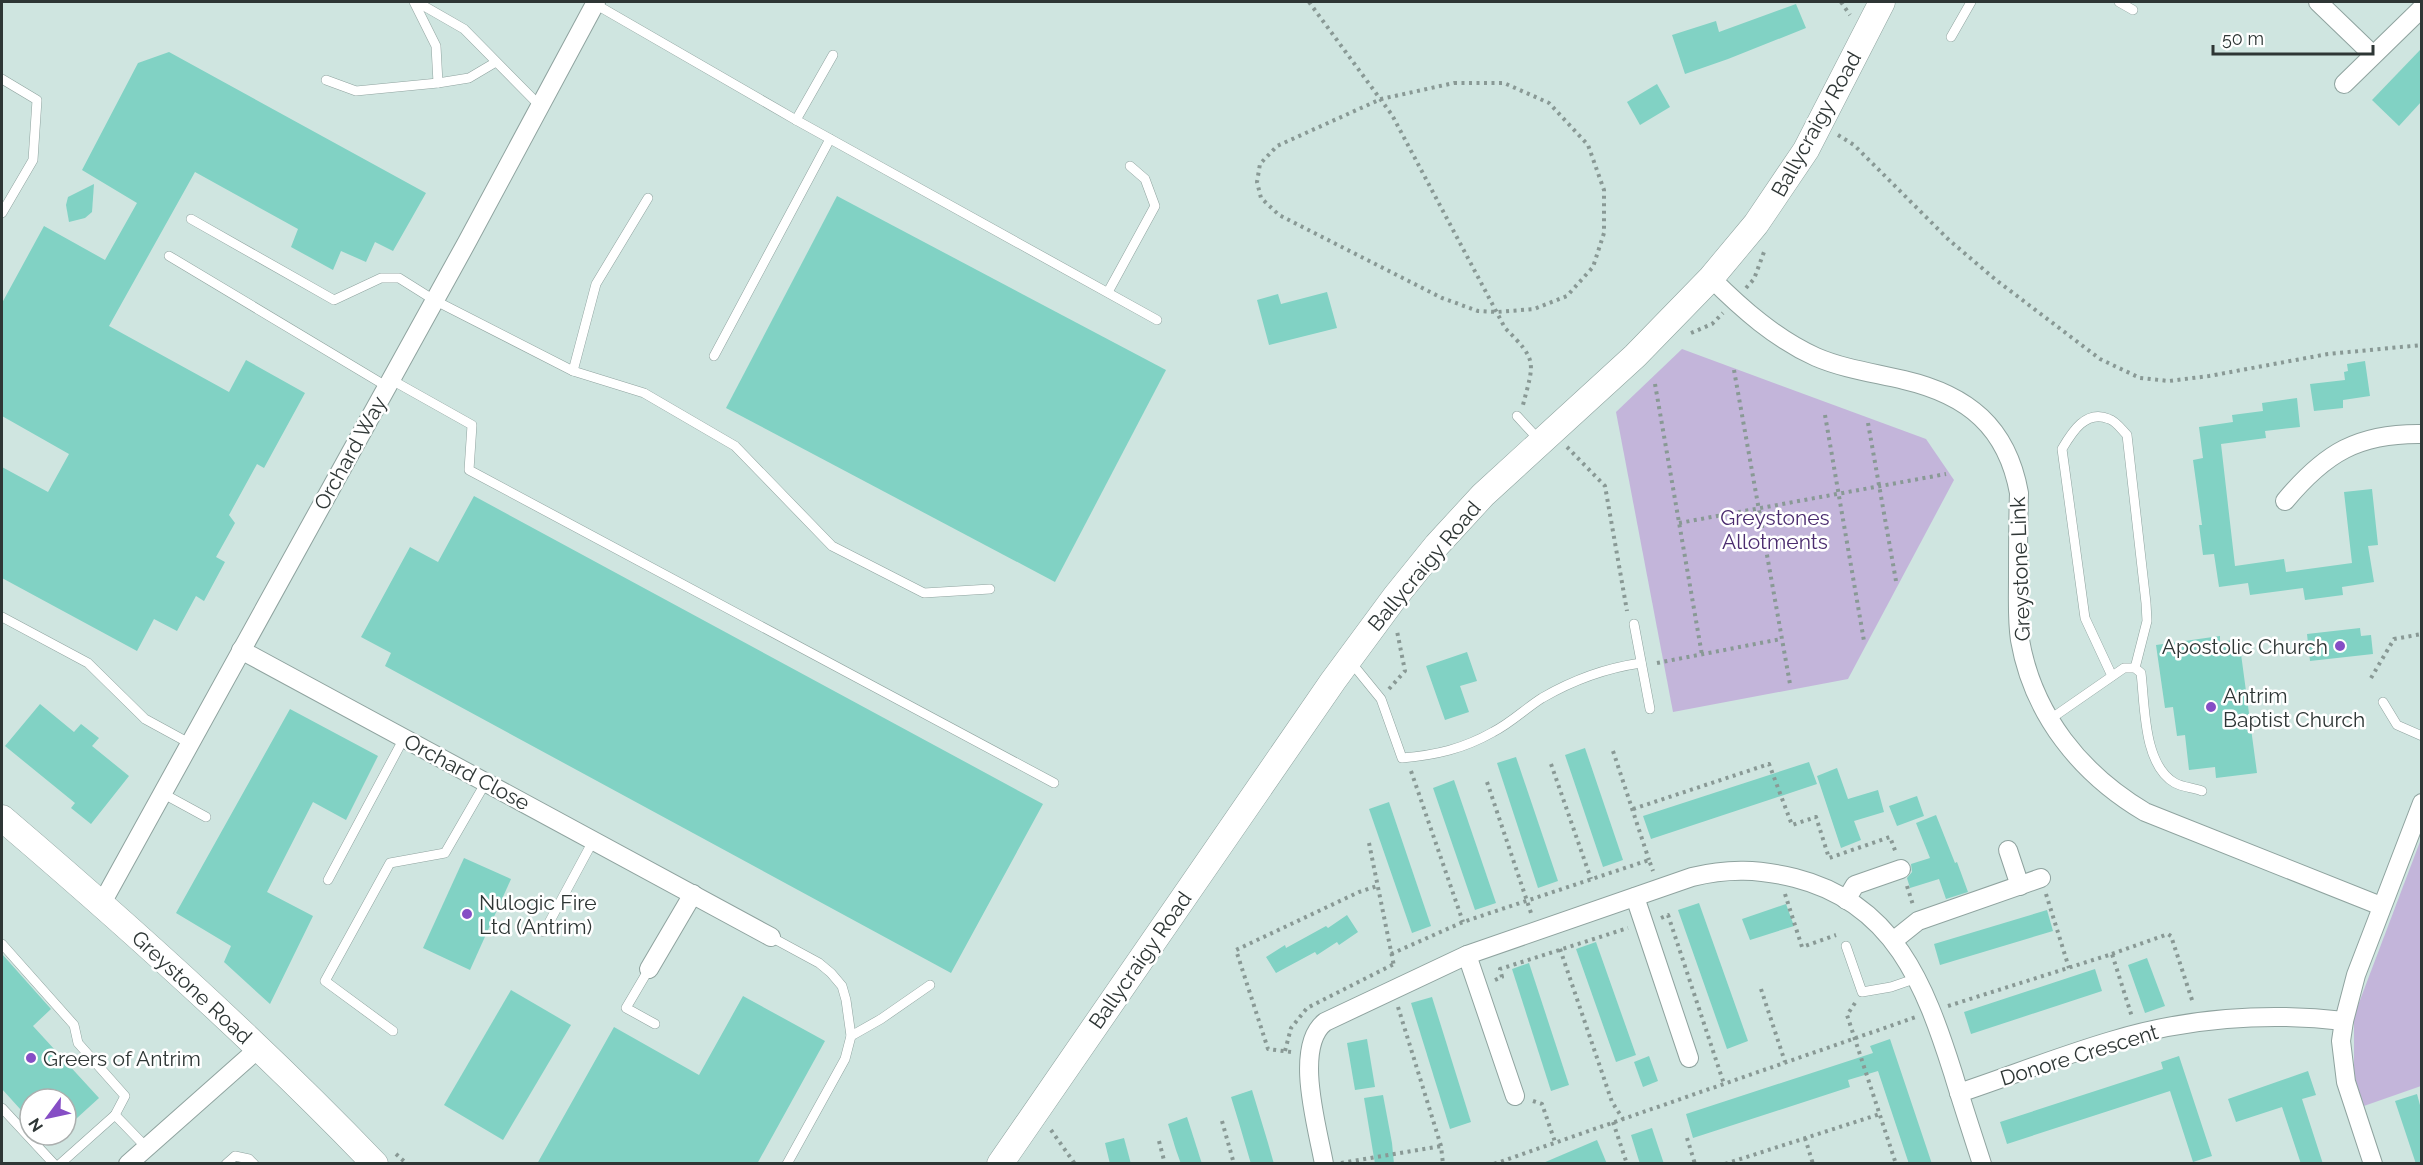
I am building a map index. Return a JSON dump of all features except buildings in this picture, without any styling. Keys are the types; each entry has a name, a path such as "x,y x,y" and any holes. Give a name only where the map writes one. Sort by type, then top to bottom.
{"main road":[{"name":"Ballycraigy Road","path":"1000,1164 1349,659 1437,545 1483,495 1551,441 1635,356 1711,278 1773,201 1806,150 1882,2"},
{"name":"Greystone Road","path":"2,818 102,903 259,1048 375,1164"}],"street":[{"path":"2318,2 2373,55"},
{"name":"Orchard Way","path":"102,903 435,300 595,3"},
{"path":"2344,84 2421,8"},
{"name":"Greystone Link","path":"1711,278 1734,301 1771,330 1816,357 1838,365 1935,388 1966,403 1989,425 2008,455 2019,493 2017,614 2020,640 2028,673 2049,720 2086,767 2125,800 2145,812 2381,906"},
{"path":"2285,501 2320,464 2341,449 2372,437 2421,434"},
{"name":"Orchard Close","path":"241,650 771,937"},
{"path":"2373,1164 2346,1082 2342,1041 2344,1021 2356,975 2421,803"},
{"path":"2008,850 2019,886"},
{"path":"1846,900 1855,885 1901,869"},
{"path":"1324,1164 1311,1091 1310,1054 1315,1033 1325,1022 1467,955 1659,888 1729,870 1759,871 1814,884 1846,900 1874,921 1893,941 1917,978 1932,1011 1982,1164"},
{"path":"1893,941 1918,921 2041,878"},
{"path":"649,969 693,894"},
{"path":"1635,897 1689,1058"},
{"path":"1467,955 1515,1096"},
{"name":"Donore Crescent","path":"1959,1093 2113,1040 2138,1034 2200,1023 2283,1016 2344,1021"},
{"path":"129,1163 259,1048"}],"lane":[{"path":"416,2 464,29 540,106"},
{"path":"416,2 436,46 438,83"},
{"path":"1952,37 1971,2"},
{"path":"2119,2 2133,10"},
{"path":"595,3 795,120 1157,320"},
{"path":"795,120 832,55"},
{"path":"326,80 356,91 438,83 469,78 496,62"},
{"path":"2,79 37,100 33,160 2,213"},
{"path":"714,356 830,139"},
{"path":"1108,292 1155,206 1145,179 1130,166"},
{"path":"573,371 596,284 648,198"},
{"path":"192,219 334,300 381,278 399,278 435,300 573,371 644,393 735,446 832,546 924,593 990,589"},
{"path":"169,256 388,382 472,425 469,470 1054,783"},
{"path":"1517,416 1551,441"},
{"path":"2112,676 2085,618 2062,449 2075,426 2095,416 2110,419 2127,435 2146,603 2146,621 2135,668"},
{"path":"2,617 88,663 145,719 189,743"},
{"path":"1634,624 1650,709"},
{"path":"1349,659 1381,699 1402,758 1437,755 1463,746 1494,732 1542,698 1572,682 1611,668 1641,663"},
{"path":"2049,720 2124,668 2135,668 2141,673 2150,746 2158,768 2175,783 2202,791"},
{"path":"2383,702 2397,725 2421,736"},
{"path":"328,880 404,738"},
{"path":"393,1031 325,981 390,863 445,853 486,782"},
{"path":"162,793 207,817"},
{"path":"544,932 594,841"},
{"path":"771,937 819,963 842,986 851,1036 845,1059 787,1164"},
{"path":"2,944 74,1025 78,1043 125,1096 115,1115 60,1164"},
{"path":"1846,945 1863,992 1891,987 1917,978"},
{"path":"649,969 626,1008 655,1024"},
{"path":"851,1036 930,986"},
{"path":"2,1108 54,1164"},
{"path":"115,1115 147,1148"},
{"path":"226,1164 235,1156 249,1159 254,1164"}],"path":[{"path":"1309,2 1392,115 1505,328 1526,349 1532,368 1523,408 1517,416"},
{"path":"1504,82 1549,103 1588,145 1604,190 1604,233 1593,267 1567,296 1534,309 1497,312 1478,311 1442,298 1279,215 1261,198 1257,182 1260,164 1277,146 1381,99 1454,83 1504,82"},
{"path":"1831,143 1840,127"},
{"path":"1836,134 1854,145 1949,240 1996,280 2100,359 2140,378 2169,381 2328,354 2421,346"},
{"path":"1683,337 1712,324 1734,301 1754,279 1766,249"},
{"path":"1734,370 1790,684"},
{"path":"1655,384 1702,656"},
{"path":"1825,415 1864,641"},
{"path":"1868,423 1896,581"},
{"path":"1551,441 1605,486 1629,619 1634,624"},
{"path":"1679,523 1946,474"},
{"path":"1381,699 1405,671 1396,622"},
{"path":"2371,678 2394,639 2421,634"},
{"path":"1664,663 1781,639"},
{"path":"1613,751 1659,888"},
{"path":"1402,758 1412,774 1463,922"},
{"path":"1551,764 1591,879"},
{"path":"1633,809 1769,764 1792,825 1815,817 1829,858"},
{"path":"1487,782 1527,900"},
{"path":"1369,843 1391,954 1463,922 1649,860"},
{"path":"1786,876 1784,892 1802,947 1874,921"},
{"path":"2041,878 2069,968"},
{"path":"1310,1054 1268,1049 1236,950 1359,892 1377,886"},
{"path":"1478,985 1502,977 1500,969 1668,915 1724,1084"},
{"path":"1494,1164 1932,1011 2168,934 2171,936 2200,1023"},
{"path":"1560,949 1612,1102 1623,1119"},
{"path":"2112,954 2138,1034"},
{"path":"1393,989 1441,1146 1443,1164"},
{"path":"1761,989 1785,1062"},
{"path":"1863,992 1847,1015 1896,1164"},
{"path":"1515,1096 1542,1104 1555,1142"},
{"path":"1725,1164 1742,1161 1880,1114"},
{"path":"1222,1121 1234,1164"},
{"path":"1613,1122 1627,1164"},
{"path":"1048,1125 1075,1164"},
{"path":"1687,1138 1695,1164"},
{"path":"1805,1138 1814,1164"},
{"path":"1159,1142 1165,1164"},
{"path":"1340,1164 1441,1146"}],"green space":[{"name":"Greystones Allotments","path":"1682,349 1926,439 1954,480 1848,679 1673,712 1616,412"},
{"path":"2421,839 2421,1086 2361,1107 2354,1078 2354,1016"}],"place":[{"name":"Apostolic Church","path":"2340,646"},
{"name":"Antrim Baptist Church","path":"2211,707"},
{"name":"Nulogic Fire Ltd (Antrim)","path":"467,914"},
{"name":"Greers of Antrim","path":"31,1058"}]}
